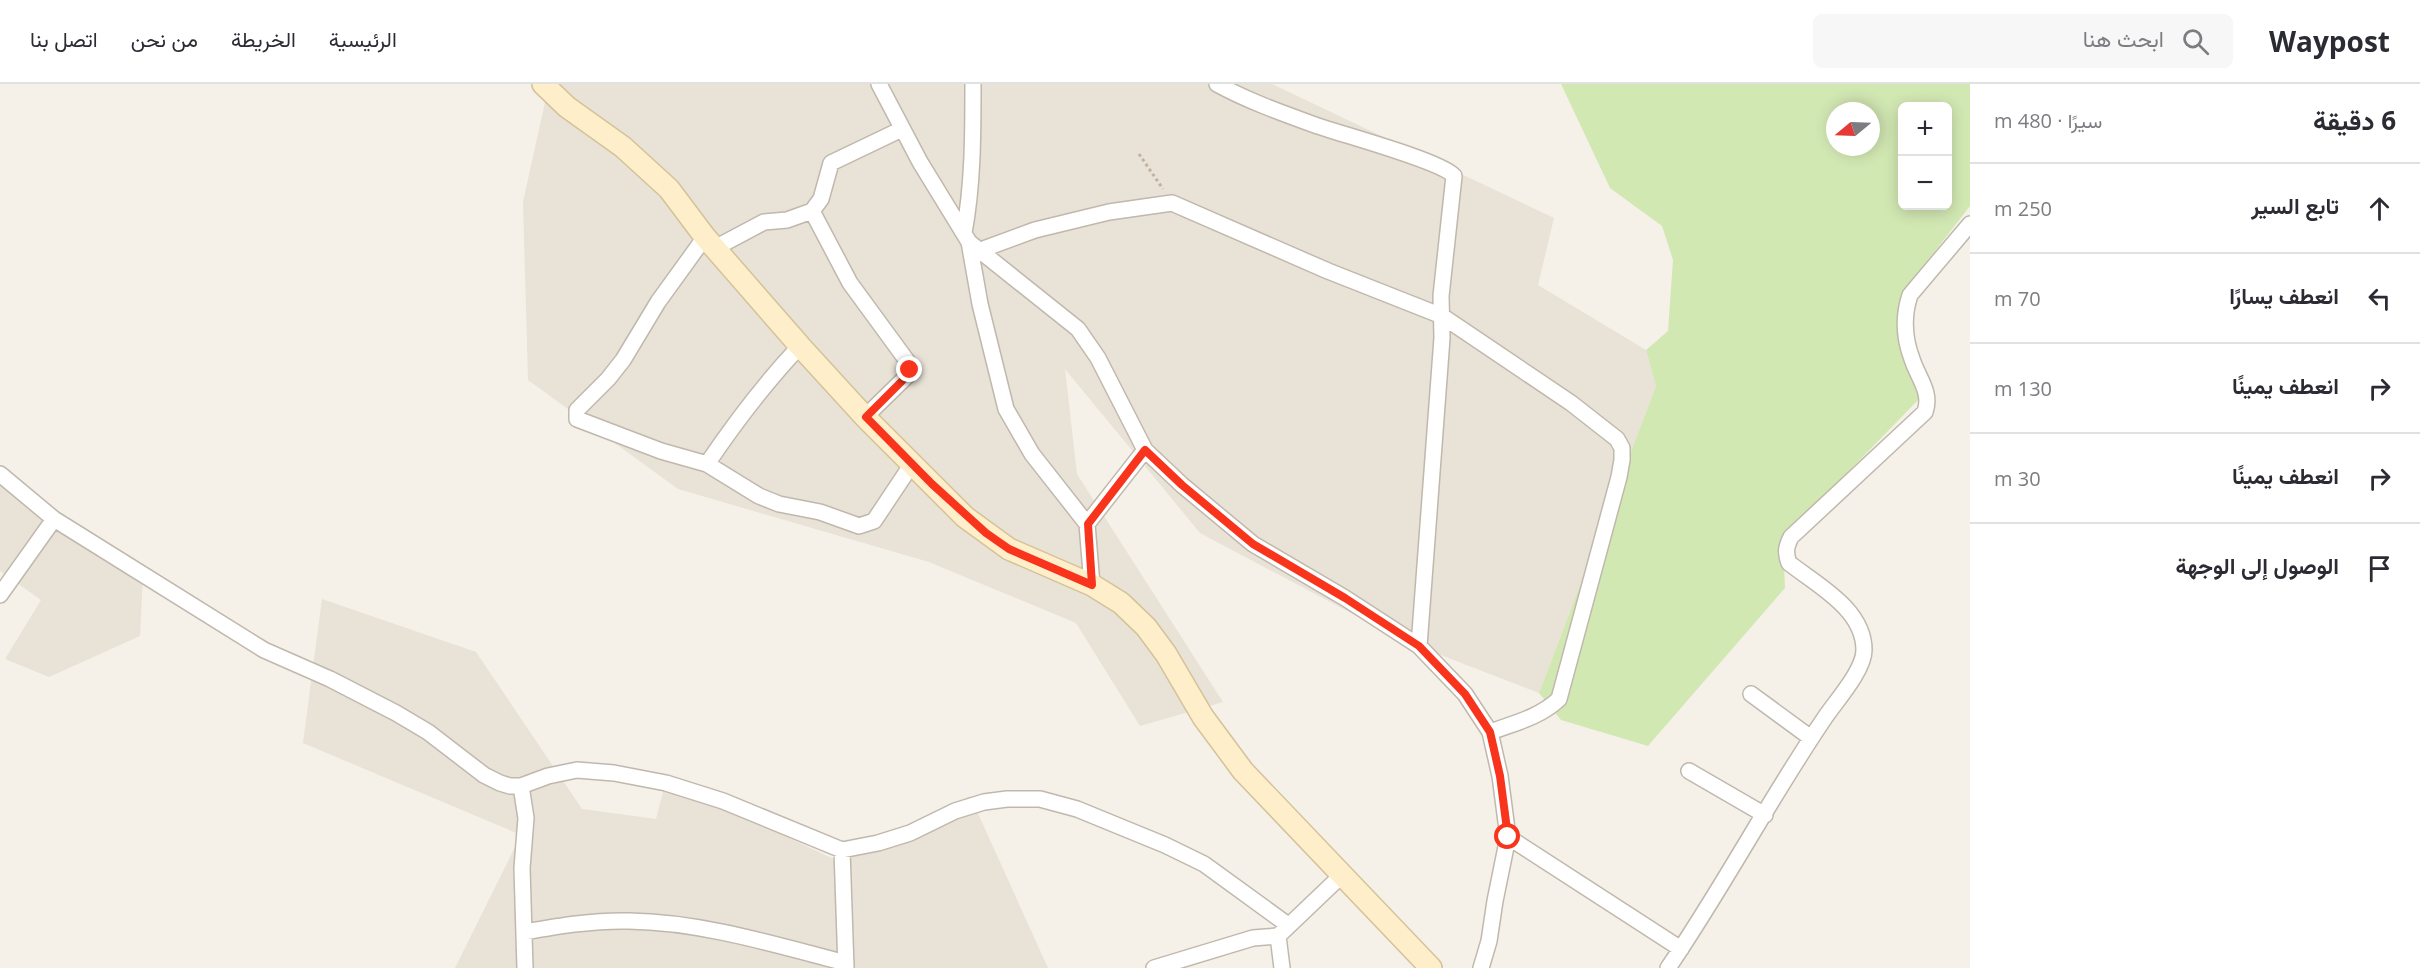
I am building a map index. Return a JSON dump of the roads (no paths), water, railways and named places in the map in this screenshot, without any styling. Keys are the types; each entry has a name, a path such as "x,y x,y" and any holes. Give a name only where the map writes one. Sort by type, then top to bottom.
{"street":[{"path":"543,84 567,107 623,147 669,189 710,243 800,346 866,417 965,516 1009,549 1092,585 1122,603 1146,627 1203,717 1243,771 1431,968"},
{"path":"879,84 902,129 970,242 1078,329 1098,358 1145,450 1182,485 1253,544 1345,598 1419,646 1465,694 1490,732 1500,776 1508,837 1489,940 1481,968"},
{"path":"973,84 970,242 980,304 1006,409 1032,454 1088,524 1092,585"},
{"path":"1217,84 1266,107 1451,172 1455,181 1441,296 1442,338 1419,646"},
{"path":"902,129 831,164 826,173 821,199 812,211 787,220 764,222 710,243 658,302 623,360 608,379 577,410 576,415 579,420 621,437 707,464 759,496 779,504 820,512 859,526 873,521 912,464"},
{"path":"970,242 1035,230 1109,212 1172,203 1328,271 1442,316 1571,403 1617,439 1622,448 1619,477 1559,699 1547,710 1533,717 1490,732"},
{"path":"812,211 850,283 910,364 907,376 866,417"},
{"path":"1668,968 1811,738 1860,667 1864,650 1856,622 1848,608 1789,563 1786,547 1791,537 1925,412 1928,404 1926,388 1910,356 1904,322 1905,309 1910,295 1970,224"},
{"path":"707,464 764,384 800,346"},
{"path":"1088,524 1145,450"},
{"path":"0,474 54,519 264,650 330,679 396,713 428,732 484,775 510,786 521,786 548,776 577,770 614,773 655,781 723,801 842,850 878,843 910,833 956,811 984,802 1040,799 1077,809 1165,845 1204,864 1283,930"},
{"path":"0,595 54,519"},
{"path":"1751,694 1811,738"},
{"path":"1689,771 1765,815"},
{"path":"521,786 526,818 522,868 525,968"},
{"path":"1508,837 1681,949"},
{"path":"524,932 586,923 629,921 678,924 846,966 842,850"},
{"path":"1154,968 1283,930 1343,874"},
{"path":"1282,968 1283,930"}]}
